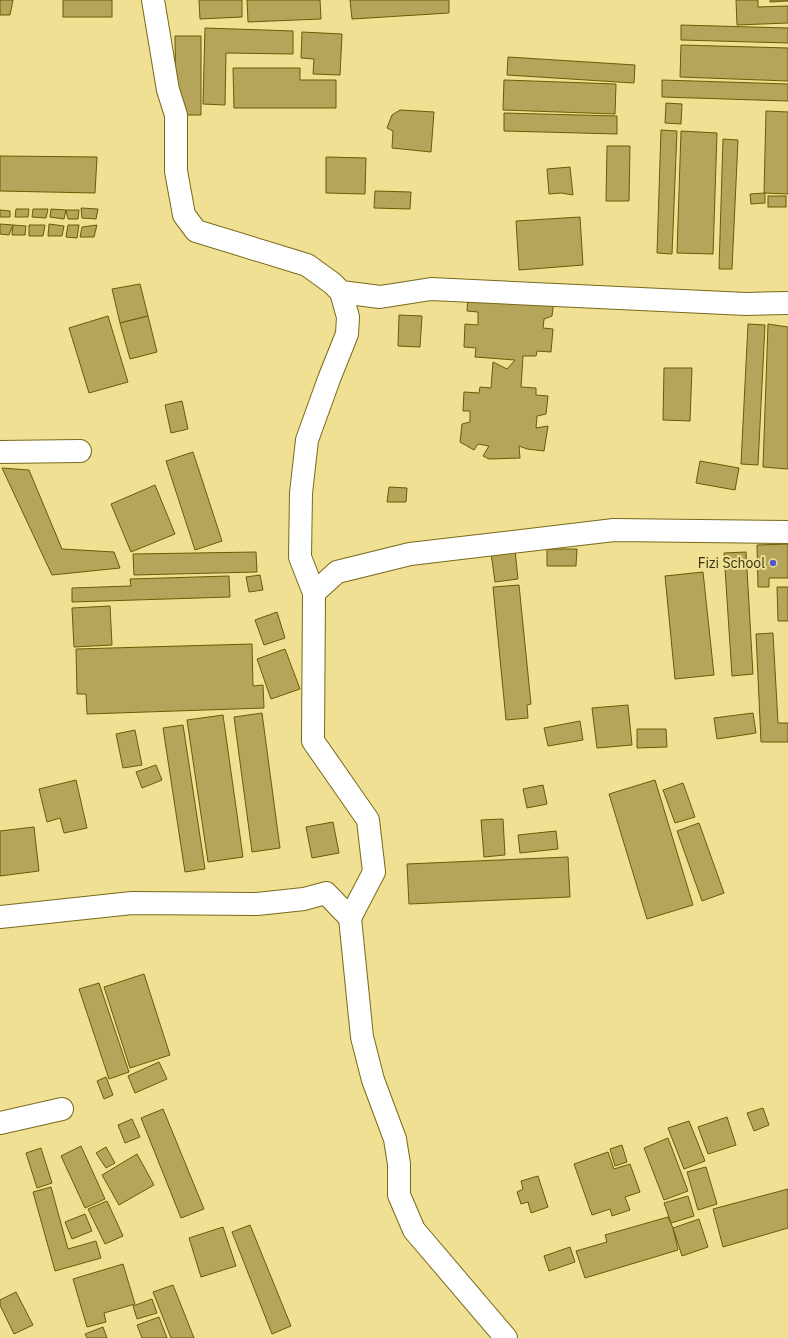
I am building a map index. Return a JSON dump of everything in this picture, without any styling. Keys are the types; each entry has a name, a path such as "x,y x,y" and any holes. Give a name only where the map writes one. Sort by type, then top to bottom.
{"street":[{"path":"153,0 168,90 176,115 176,171 184,215 196,231 307,265 332,283 341,292 348,317 348,334 329,378 307,440 301,493 300,557 314,593 313,741 368,820 374,872 350,918 362,1037 373,1080 395,1139 399,1164 399,1195 414,1230 506,1338"},
{"path":"341,292 380,296 430,289 738,303 788,303"},
{"path":"0,452 80,451"},
{"path":"314,593 337,572 410,554 614,530 788,532"},
{"path":"0,917 132,903 258,904 304,899 326,892 350,918"},
{"path":"0,1123 62,1109"}],"building":[{"path":"0,0 13,0 10,15 0,15"},
{"path":"63,0 112,0 112,17 63,17"},
{"path":"199,0 242,0 242,17 200,19"},
{"path":"247,0 320,0 321,19 248,22"},
{"path":"350,0 449,0 449,13 352,19"},
{"path":"736,0 758,0 758,7 788,6 788,23 737,25"},
{"path":"770,0 788,0 788,1 770,2"},
{"path":"681,25 788,28 788,43 681,40"},
{"path":"205,28 293,31 293,54 226,53 225,105 203,104"},
{"path":"302,32 342,34 340,75 313,74 314,59 301,58"},
{"path":"175,36 201,36 201,115 176,115"},
{"path":"681,45 788,48 788,81 680,77"},
{"path":"508,57 635,65 634,83 507,75"},
{"path":"233,68 300,68 300,80 336,80 336,108 234,108"},
{"path":"504,80 616,84 615,114 503,110"},
{"path":"662,80 788,84 788,101 662,97"},
{"path":"666,103 682,104 681,124 665,123"},
{"path":"400,110 434,112 431,152 392,148 393,131 387,128 392,115"},
{"path":"766,111 788,112 788,194 764,193"},
{"path":"504,113 617,116 617,134 504,131"},
{"path":"661,130 677,131 672,254 657,253"},
{"path":"681,131 717,133 713,254 677,253"},
{"path":"723,139 738,140 732,269 719,269"},
{"path":"607,146 630,146 629,201 606,201"},
{"path":"0,156 97,157 95,193 0,191"},
{"path":"326,157 366,158 365,194 326,193"},
{"path":"570,167 573,195 561,193 549,194 547,169"},
{"path":"375,191 411,192 410,209 374,208"},
{"path":"765,193 765,203 751,204 750,194"},
{"path":"768,196 786,196 786,207 768,207"},
{"path":"81,208 98,209 96,219 82,218"},
{"path":"16,209 29,209 28,217 15,217"},
{"path":"33,209 48,209 46,218 32,217"},
{"path":"51,209 66,210 64,219 50,217"},
{"path":"0,210 10,211 10,217 0,217"},
{"path":"66,210 79,210 78,219 68,219"},
{"path":"580,217 583,265 519,270 516,221"},
{"path":"0,224 13,225 9,235 0,234"},
{"path":"49,224 64,226 62,236 48,236"},
{"path":"13,225 26,226 25,235 12,235"},
{"path":"29,225 45,225 43,236 29,236"},
{"path":"68,225 79,225 77,238 66,237"},
{"path":"97,225 94,237 80,237 82,227"},
{"path":"140,284 148,316 120,323 112,289"},
{"path":"468,295 554,300 552,316 544,319 543,328 553,329 551,352 537,351 536,356 523,356 521,387 536,388 536,395 548,396 546,414 537,416 536,428 548,426 544,451 527,449 519,446 520,458 489,459 483,456 489,446 478,444 474,450 460,442 462,424 470,422 470,411 463,411 464,392 479,393 480,387 491,388 493,362 507,369 515,360 475,357 476,348 464,347 465,324 478,325 478,312 467,311"},
{"path":"399,315 422,316 420,347 398,346"},
{"path":"108,316 128,382 89,393 69,328"},
{"path":"148,316 157,352 130,359 120,323"},
{"path":"748,324 765,325 758,465 741,464"},
{"path":"768,324 788,327 788,469 763,467"},
{"path":"664,368 692,368 690,421 663,420"},
{"path":"182,401 188,429 171,433 165,405"},
{"path":"193,452 222,541 195,550 166,461"},
{"path":"700,461 739,468 735,490 696,483"},
{"path":"2,468 29,470 62,549 114,552 120,568 52,575"},
{"path":"155,485 175,534 131,552 111,504"},
{"path":"389,487 407,488 406,502 387,502"},
{"path":"788,544 788,578 769,578 769,587 758,587 757,545"},
{"path":"547,549 577,549 576,566 547,566"},
{"path":"515,550 518,579 495,582 491,553"},
{"path":"256,552 257,572 134,575 133,554"},
{"path":"746,552 753,674 732,676 724,553"},
{"path":"703,572 714,675 675,679 665,576"},
{"path":"260,575 263,590 249,592 246,577"},
{"path":"229,576 230,597 72,602 72,588 131,586 130,579"},
{"path":"519,585 531,704 527,705 528,718 506,720 493,587"},
{"path":"777,587 788,587 788,621 778,621"},
{"path":"110,606 112,645 74,647 72,608"},
{"path":"277,612 285,638 264,645 255,620"},
{"path":"773,633 778,723 788,723 788,742 761,742 756,634"},
{"path":"252,644 253,686 263,685 264,708 87,714 86,694 77,694 76,649"},
{"path":"285,649 300,689 271,699 257,659"},
{"path":"628,705 632,745 597,748 592,708"},
{"path":"262,713 280,848 252,852 234,717"},
{"path":"753,713 756,733 717,739 714,718"},
{"path":"223,715 243,857 208,862 187,720"},
{"path":"580,721 583,740 548,746 544,728"},
{"path":"183,725 205,869 185,872 163,728"},
{"path":"637,729 666,729 667,747 637,748"},
{"path":"135,730 142,765 123,768 116,734"},
{"path":"156,765 162,780 142,788 136,772"},
{"path":"76,780 87,828 64,833 60,818 47,822 39,789"},
{"path":"655,780 693,905 647,919 609,794"},
{"path":"683,783 695,817 675,823 663,790"},
{"path":"543,785 547,804 527,808 523,789"},
{"path":"503,819 505,855 484,857 481,820"},
{"path":"333,822 339,853 312,858 306,827"},
{"path":"699,823 724,893 702,901 677,831"},
{"path":"34,827 39,871 0,876 0,831"},
{"path":"556,831 558,849 520,853 518,835"},
{"path":"568,857 570,897 409,904 407,864"},
{"path":"144,974 170,1055 130,1068 104,987"},
{"path":"99,983 129,1072 109,1079 79,989"},
{"path":"159,1062 167,1079 135,1093 128,1076"},
{"path":"106,1077 113,1095 104,1099 97,1081"},
{"path":"763,1108 769,1125 754,1131 747,1113"},
{"path":"163,1109 204,1209 181,1218 141,1118"},
{"path":"727,1117 736,1145 708,1154 698,1127"},
{"path":"132,1119 140,1137 125,1143 118,1125"},
{"path":"689,1121 705,1161 684,1169 668,1128"},
{"path":"668,1138 688,1191 664,1200 644,1148"},
{"path":"622,1145 627,1162 615,1166 610,1149"},
{"path":"81,1146 105,1199 85,1208 61,1156"},
{"path":"106,1147 115,1163 106,1168 96,1153"},
{"path":"41,1148 52,1183 37,1188 26,1153"},
{"path":"608,1152 614,1169 630,1164 640,1192 625,1197 630,1210 612,1216 610,1209 592,1215 574,1164"},
{"path":"137,1154 154,1185 119,1205 102,1175"},
{"path":"706,1167 717,1204 698,1210 687,1172"},
{"path":"538,1176 548,1207 531,1213 528,1202 521,1204 517,1192 523,1189 521,1181"},
{"path":"51,1187 68,1249 96,1241 101,1258 55,1271 33,1192"},
{"path":"788,1189 788,1228 723,1247 713,1209"},
{"path":"688,1196 694,1216 671,1223 664,1203"},
{"path":"107,1201 123,1236 105,1244 88,1209"},
{"path":"85,1214 92,1231 72,1239 65,1222"},
{"path":"668,1217 673,1228 678,1250 585,1278 576,1251 607,1242 605,1235"},
{"path":"699,1219 708,1247 682,1256 673,1228"},
{"path":"250,1225 291,1326 272,1334 232,1232"},
{"path":"223,1227 236,1266 201,1277 189,1238"},
{"path":"570,1247 575,1262 549,1271 544,1256"},
{"path":"123,1264 135,1304 104,1313 106,1322 87,1327 73,1279"},
{"path":"173,1285 194,1338 171,1338 153,1292"},
{"path":"16,1292 33,1325 14,1334 0,1305 0,1300"},
{"path":"152,1299 157,1313 137,1319 133,1306"},
{"path":"159,1317 167,1338 142,1338 137,1325"},
{"path":"103,1327 107,1338 87,1338 85,1334"}],"place":[{"name":"Fizi School","path":"773,563"}]}
